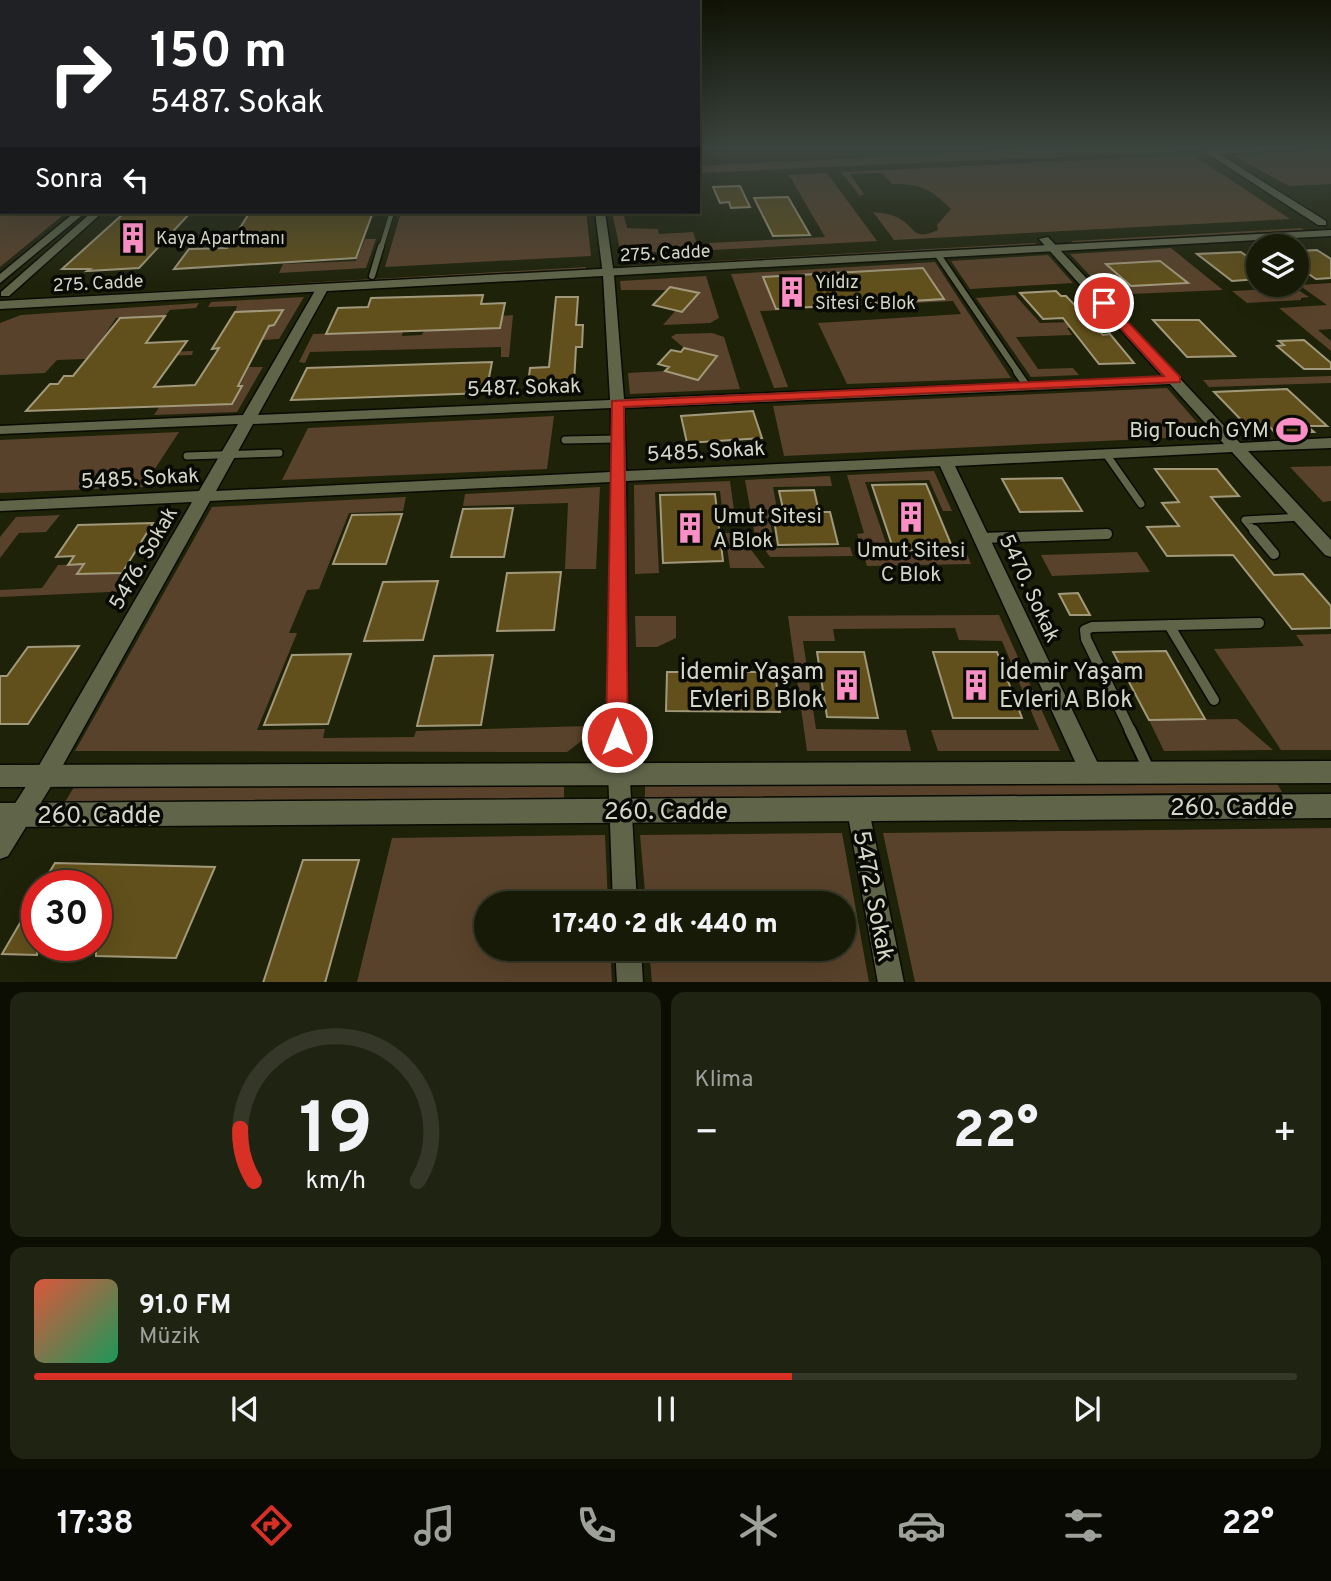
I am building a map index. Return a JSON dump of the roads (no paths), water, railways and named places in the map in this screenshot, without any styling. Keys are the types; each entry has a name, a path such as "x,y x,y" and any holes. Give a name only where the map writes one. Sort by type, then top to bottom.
{"street":[{"path":"1269,193 1326,229"},
{"path":"0,280 79,214"},
{"path":"1,298 96,214"},
{"path":"600,214 608,268 617,404 618,774 624,891"},
{"name":"275. Cadde","path":"1,298 322,289 608,268 1326,229"},
{"path":"1048,244 1331,551"},
{"name":"275. Cadde","path":"1,298 372,276 938,255 1048,244"},
{"name":"5476. Sokak","path":"0,848 11,815 45,776 322,289"},
{"name":"5487. Sokak","path":"0,430 1175,380"},
{"name":"5485. Sokak","path":"0,506 1331,443"},
{"name":"5470. Sokak","path":"945,461 1091,772"},
{"name":"260. Cadde","path":"0,776 1331,772"},
{"name":"260. Cadde","path":"11,815 1331,806"},
{"name":"5472. Sokak","path":"858,810 891,982"},
{"path":"629,961 630,982"}],"lane":[{"path":"372,276 391,214"},
{"path":"938,255 1027,386"},
{"path":"565,440 617,439"},
{"path":"187,456 279,453"},
{"path":"1106,454 1141,504"},
{"path":"1274,554 1245,520 1301,517"},
{"path":"982,538 1107,534"},
{"path":"1150,772 1085,630 1092,627 1259,623"},
{"path":"1169,625 1214,700"}],"place":[{"name":"Kaya Apartmanı","path":"133,238"},
{"name":"Yıldız Sitesi C Blok","path":"792,292"},
{"name":"Big Touch GYM","path":"1292,430"},
{"name":"Umut Sitesi C Blok","path":"911,517"},
{"name":"Umut Sitesi A Blok","path":"690,528"},
{"name":"İdemir Yaşam Evleri B Blok","path":"847,685"},
{"name":"İdemir Yaşam Evleri A Blok","path":"976,685"}]}
